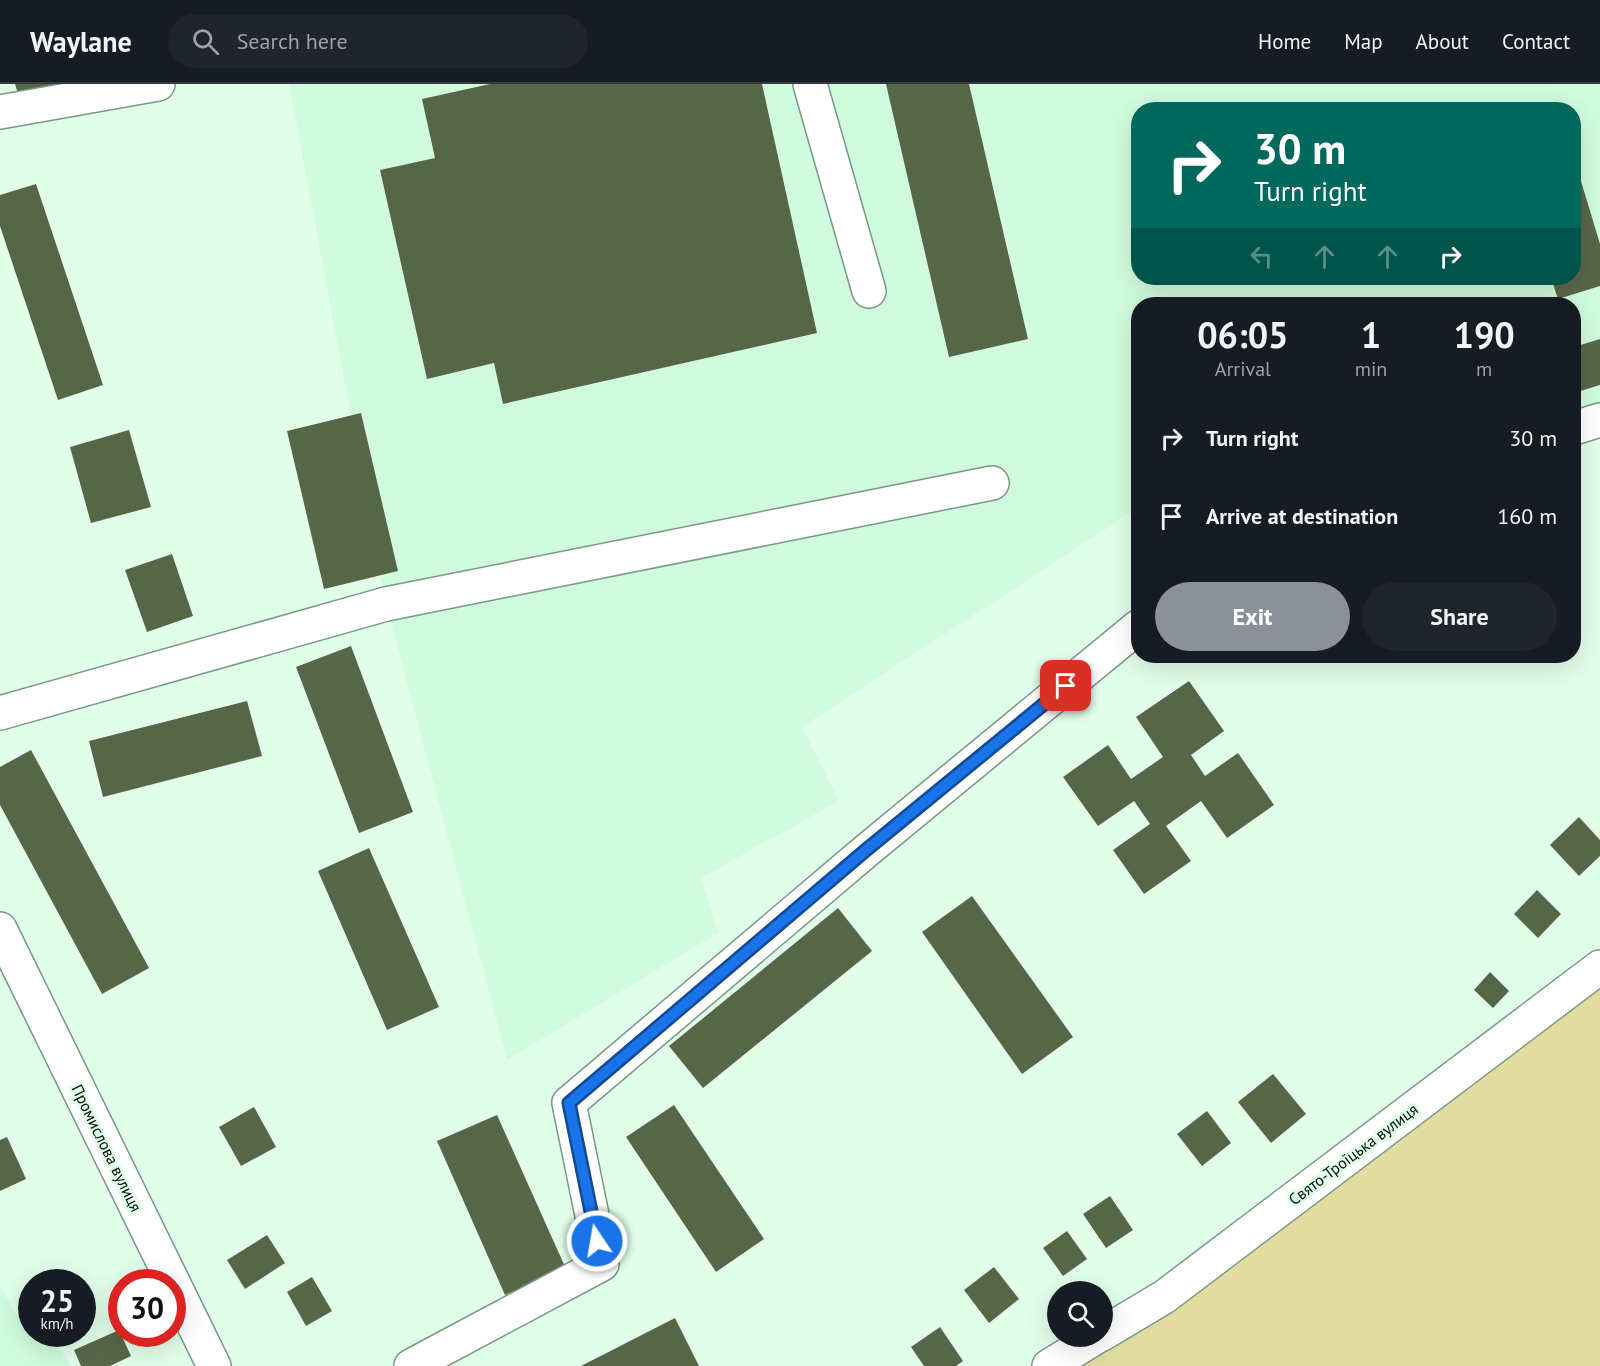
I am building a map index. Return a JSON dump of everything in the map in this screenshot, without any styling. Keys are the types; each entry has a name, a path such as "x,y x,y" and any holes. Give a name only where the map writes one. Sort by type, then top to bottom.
{"street":[{"path":"0,112 158,84"},
{"path":"810,84 869,291"},
{"path":"1581,426 1600,420"},
{"path":"0,713 386,604 992,483"},
{"path":"411,1366 602,1263 569,1103 866,850 1131,633"},
{"name":"Промислова вулиця","path":"0,929 214,1366"},
{"name":"Свято-Троїцька вулиця","path":"1113,1327 1164,1297 1600,968"},
{"path":"1049,1366 1080,1347"}],"shaded area":[{"path":"289,84 1600,84 1600,420 1581,426 1581,297 1131,297 1131,513 802,727 839,801 701,878 718,933 507,1060 386,604"},
{"path":"1600,967 1600,1366 1049,1366 1075,1347 1113,1347 1113,1320"},
{"path":"0,1285 18,1318 18,1347 58,1347 72,1366 0,1366"}],"building":[{"path":"15,84 55,84 55,85 18,94"},
{"path":"490,84 762,84 817,333 503,404 494,363 427,379 380,170 435,158 422,99"},
{"path":"886,84 969,84 1028,339 949,357"},
{"path":"1581,181 1600,244 1600,286 1557,297 1553,285 1581,285"},
{"path":"36,184 103,385 58,400 0,226 0,195"},
{"path":"1600,339 1600,385 1581,391 1581,345"},
{"path":"361,413 398,571 324,589 287,431"},
{"path":"129,430 151,507 91,523 70,447"},
{"path":"172,554 193,616 147,632 125,570"},
{"path":"351,646 413,812 359,833 296,667"},
{"path":"1189,681 1224,731 1191,755 1205,776 1238,753 1274,805 1227,838 1201,801 1166,826 1191,861 1144,894 1113,850 1150,824 1134,801 1098,826 1063,777 1108,745 1131,779 1163,757 1136,717"},
{"path":"247,701 262,756 103,797 89,741"},
{"path":"31,750 149,968 102,994 0,805 0,767"},
{"path":"1579,817 1600,840 1600,856 1579,876 1550,845"},
{"path":"369,848 439,1007 387,1030 318,871"},
{"path":"1537,890 1561,914 1538,938 1514,914"},
{"path":"972,896 1073,1037 1022,1074 922,932"},
{"path":"838,908 872,951 703,1088 669,1046"},
{"path":"1490,972 1509,991 1493,1008 1474,990"},
{"path":"1273,1074 1306,1114 1271,1143 1238,1102"},
{"path":"674,1105 764,1239 716,1272 626,1137"},
{"path":"254,1107 276,1147 241,1166 219,1127"},
{"path":"1207,1111 1231,1143 1202,1166 1177,1134"},
{"path":"497,1115 566,1269 505,1295 437,1141"},
{"path":"7,1137 26,1179 0,1191 0,1140"},
{"path":"1110,1196 1133,1230 1106,1248 1083,1214"},
{"path":"1067,1231 1087,1259 1063,1276 1043,1248"},
{"path":"267,1235 285,1263 245,1289 227,1260"},
{"path":"994,1267 1019,1299 989,1323 964,1290"},
{"path":"312,1277 332,1311 306,1326 287,1292"},
{"path":"675,1318 699,1366 581,1366"},
{"path":"940,1327 963,1361 956,1366 924,1366 911,1347"},
{"path":"108,1335 108,1347 127,1347 131,1356 110,1366 81,1366 74,1350 81,1347 96,1347 96,1340"}],"route":[{"path":"597,1241 569,1103 866,850 1066,686"}]}
